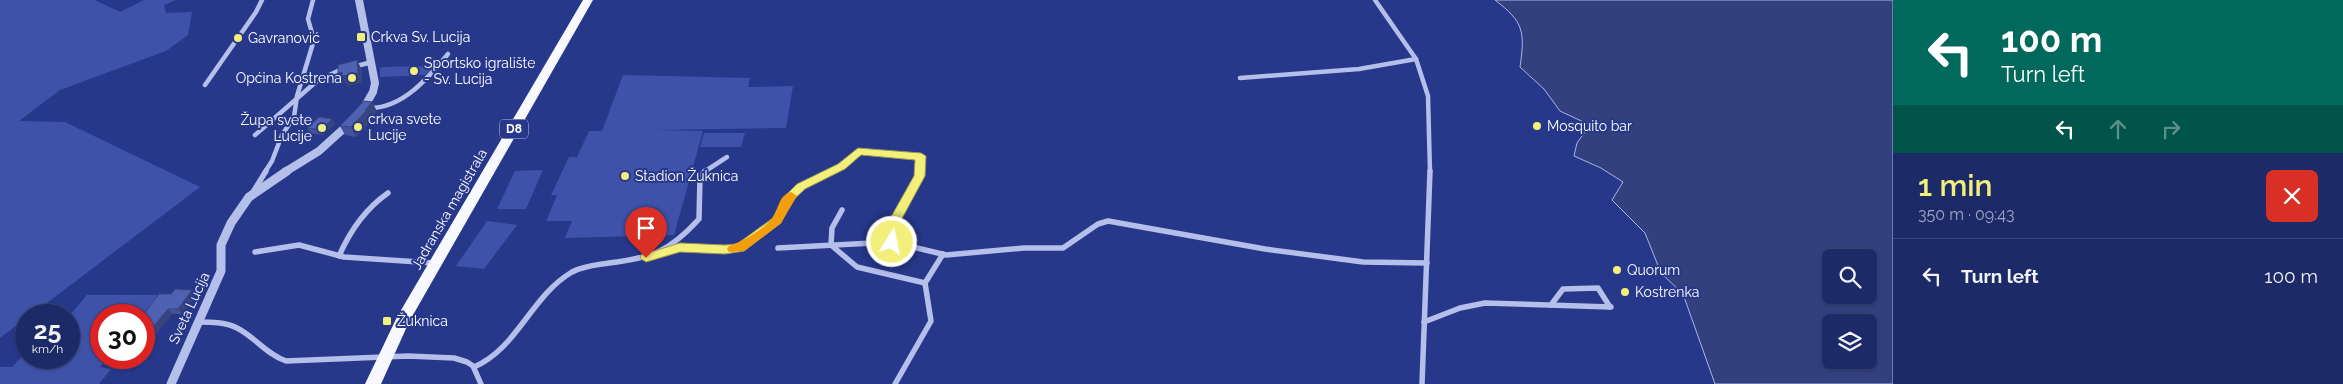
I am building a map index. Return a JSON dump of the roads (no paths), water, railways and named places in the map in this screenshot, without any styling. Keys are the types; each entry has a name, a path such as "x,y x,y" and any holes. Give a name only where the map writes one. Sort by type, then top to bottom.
{"main road":[{"name":"Jadranska magistrala","path":"372,384 384,357 436,264 588,0"}],"street":[{"path":"206,85 256,12 262,0"},
{"name":"Sveta Lucija","path":"171,384 224,263 221,244 238,209 272,162 282,135 294,117 297,96 305,76 314,40 308,19 314,0"},
{"name":"Sveta Lucija","path":"252,192 325,148 364,107 373,92 375,83 372,62 364,34 359,0"},
{"path":"1375,0 1416,59 1428,96 1430,181 1422,384"},
{"path":"364,107 377,109 416,88 448,54"},
{"path":"1240,78 1359,68 1416,59"},
{"name":"Sveta Lucija","path":"255,134 275,119 297,96 335,72 372,62"},
{"path":"669,249 680,247 725,250 740,248 777,220 787,200 801,186 842,167 858,151 921,156 920,176 893,224 892,242"},
{"path":"474,367 484,364 498,354 535,304 569,274 584,267 630,261 661,254 669,249 699,219 700,177 707,169 727,157"},
{"path":"339,256 352,230 363,216 388,193"},
{"path":"831,245 832,228 842,210"},
{"path":"778,248 892,242 943,254 1024,248 1063,248 1098,224 1108,221 1265,250 1363,262 1427,263"},
{"path":"255,252 272,252 295,245 339,256 436,264"},
{"path":"831,245 858,267 925,283"},
{"path":"895,384 931,322 925,283 943,254"},
{"path":"1424,322 1460,308 1485,303 1611,307 1598,288 1563,289 1551,305"},
{"path":"198,322 225,324 237,328 277,359 286,361 384,357 448,358 466,361 474,367 481,384"}],"place":[{"name":"Crkva Sv. Lucija","path":"361,37"},
{"name":"Gavranović","path":"238,38"},
{"name":"Sportsko igralište - Sv. Lucija","path":"414,71"},
{"name":"Općina Kostrena","path":"352,78"},
{"name":"Mosquito bar","path":"1537,126"},
{"name":"crkva svete Lucije","path":"358,127"},
{"name":"Župa svete Lucije","path":"322,128"},
{"name":"Stadion Žuknica","path":"625,176"},
{"name":"Quorum","path":"1617,270"},
{"name":"Kostrenka","path":"1625,292"},
{"name":"Žuknica","path":"387,321"}]}
